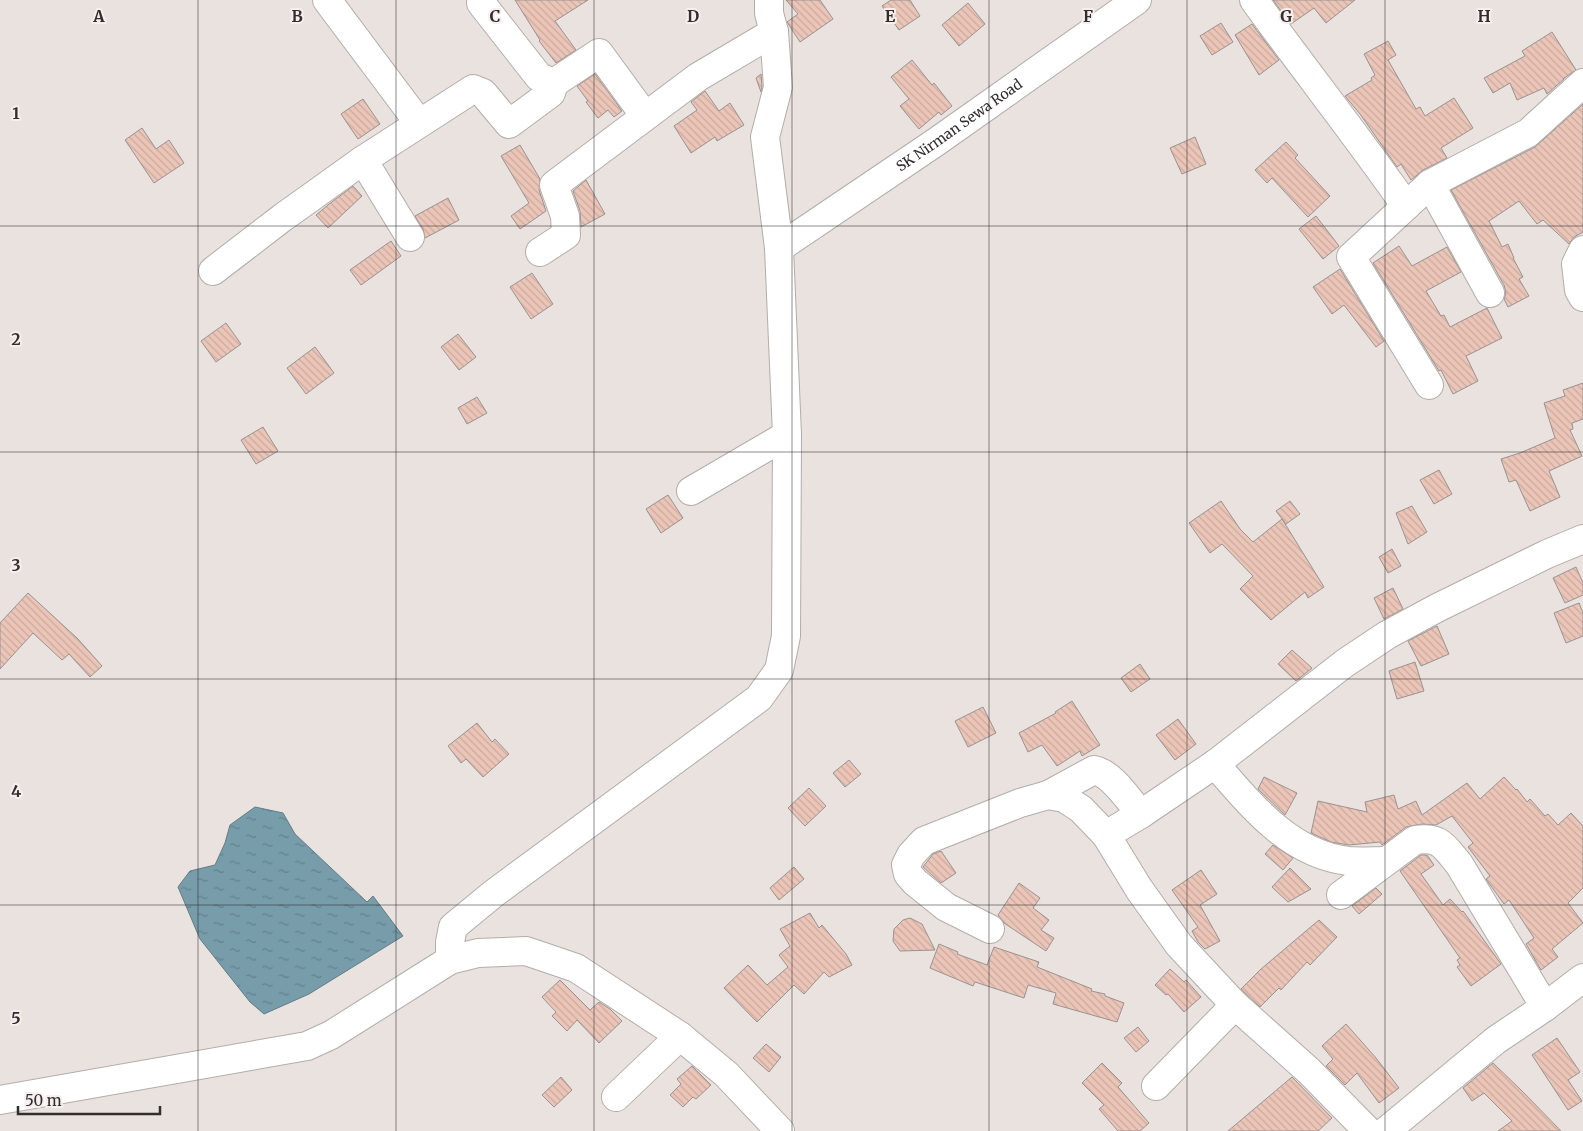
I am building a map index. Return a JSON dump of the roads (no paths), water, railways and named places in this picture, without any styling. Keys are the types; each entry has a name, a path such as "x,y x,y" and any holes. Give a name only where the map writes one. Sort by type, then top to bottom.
{"street":[{"path":"327,0 419,123"},
{"path":"450,960 450,942 453,927 493,894 760,698 779,670 786,636 787,435 779,248 765,136 778,87 774,32 769,13 769,0"},
{"name":"SK Nirman Sewa Road","path":"779,248 936,142 1137,0"},
{"path":"1254,0 1307,73 1328,97 1406,206"},
{"path":"481,3 539,77 554,83"},
{"path":"540,252 566,235 566,216 554,185 698,77 774,32"},
{"path":"214,272 282,218 362,160 473,89 483,93 509,124 551,93 554,83 599,52 646,116"},
{"path":"1429,385 1351,257 1430,184 1528,133 1583,83"},
{"path":"362,160 410,237"},
{"path":"1430,184 1490,292"},
{"path":"1583,250 1576,264 1579,290 1583,297"},
{"path":"691,491 787,435"},
{"path":"1106,835 1141,814 1215,764 1345,663 1387,635 1445,603 1583,539"},
{"path":"1215,764 1258,813 1289,838 1310,851 1347,861 1386,861"},
{"path":"990,929 946,907 908,874 906,865 924,841 1020,803 1048,795 1094,770 1102,771 1112,780 1141,814"},
{"path":"1048,795 1064,798 1081,809 1106,835 1139,889 1179,945 1235,1005 1309,1071 1368,1131"},
{"path":"1341,895 1415,840 1428,838 1443,845 1459,864 1545,1007"},
{"path":"0,1100 307,1046 331,1035 450,960 478,953 526,951 576,968 680,1036 726,1074 780,1131"},
{"path":"1386,1131 1496,1040 1545,1007 1583,978"},
{"path":"1156,1086 1235,1005"},
{"path":"616,1097 680,1036"}],"water":[{"path":"255,807 283,813 295,834 367,902 373,896 403,936 309,994 264,1014 250,1002 200,939 178,887 190,871 215,865 225,843 230,825"}]}
